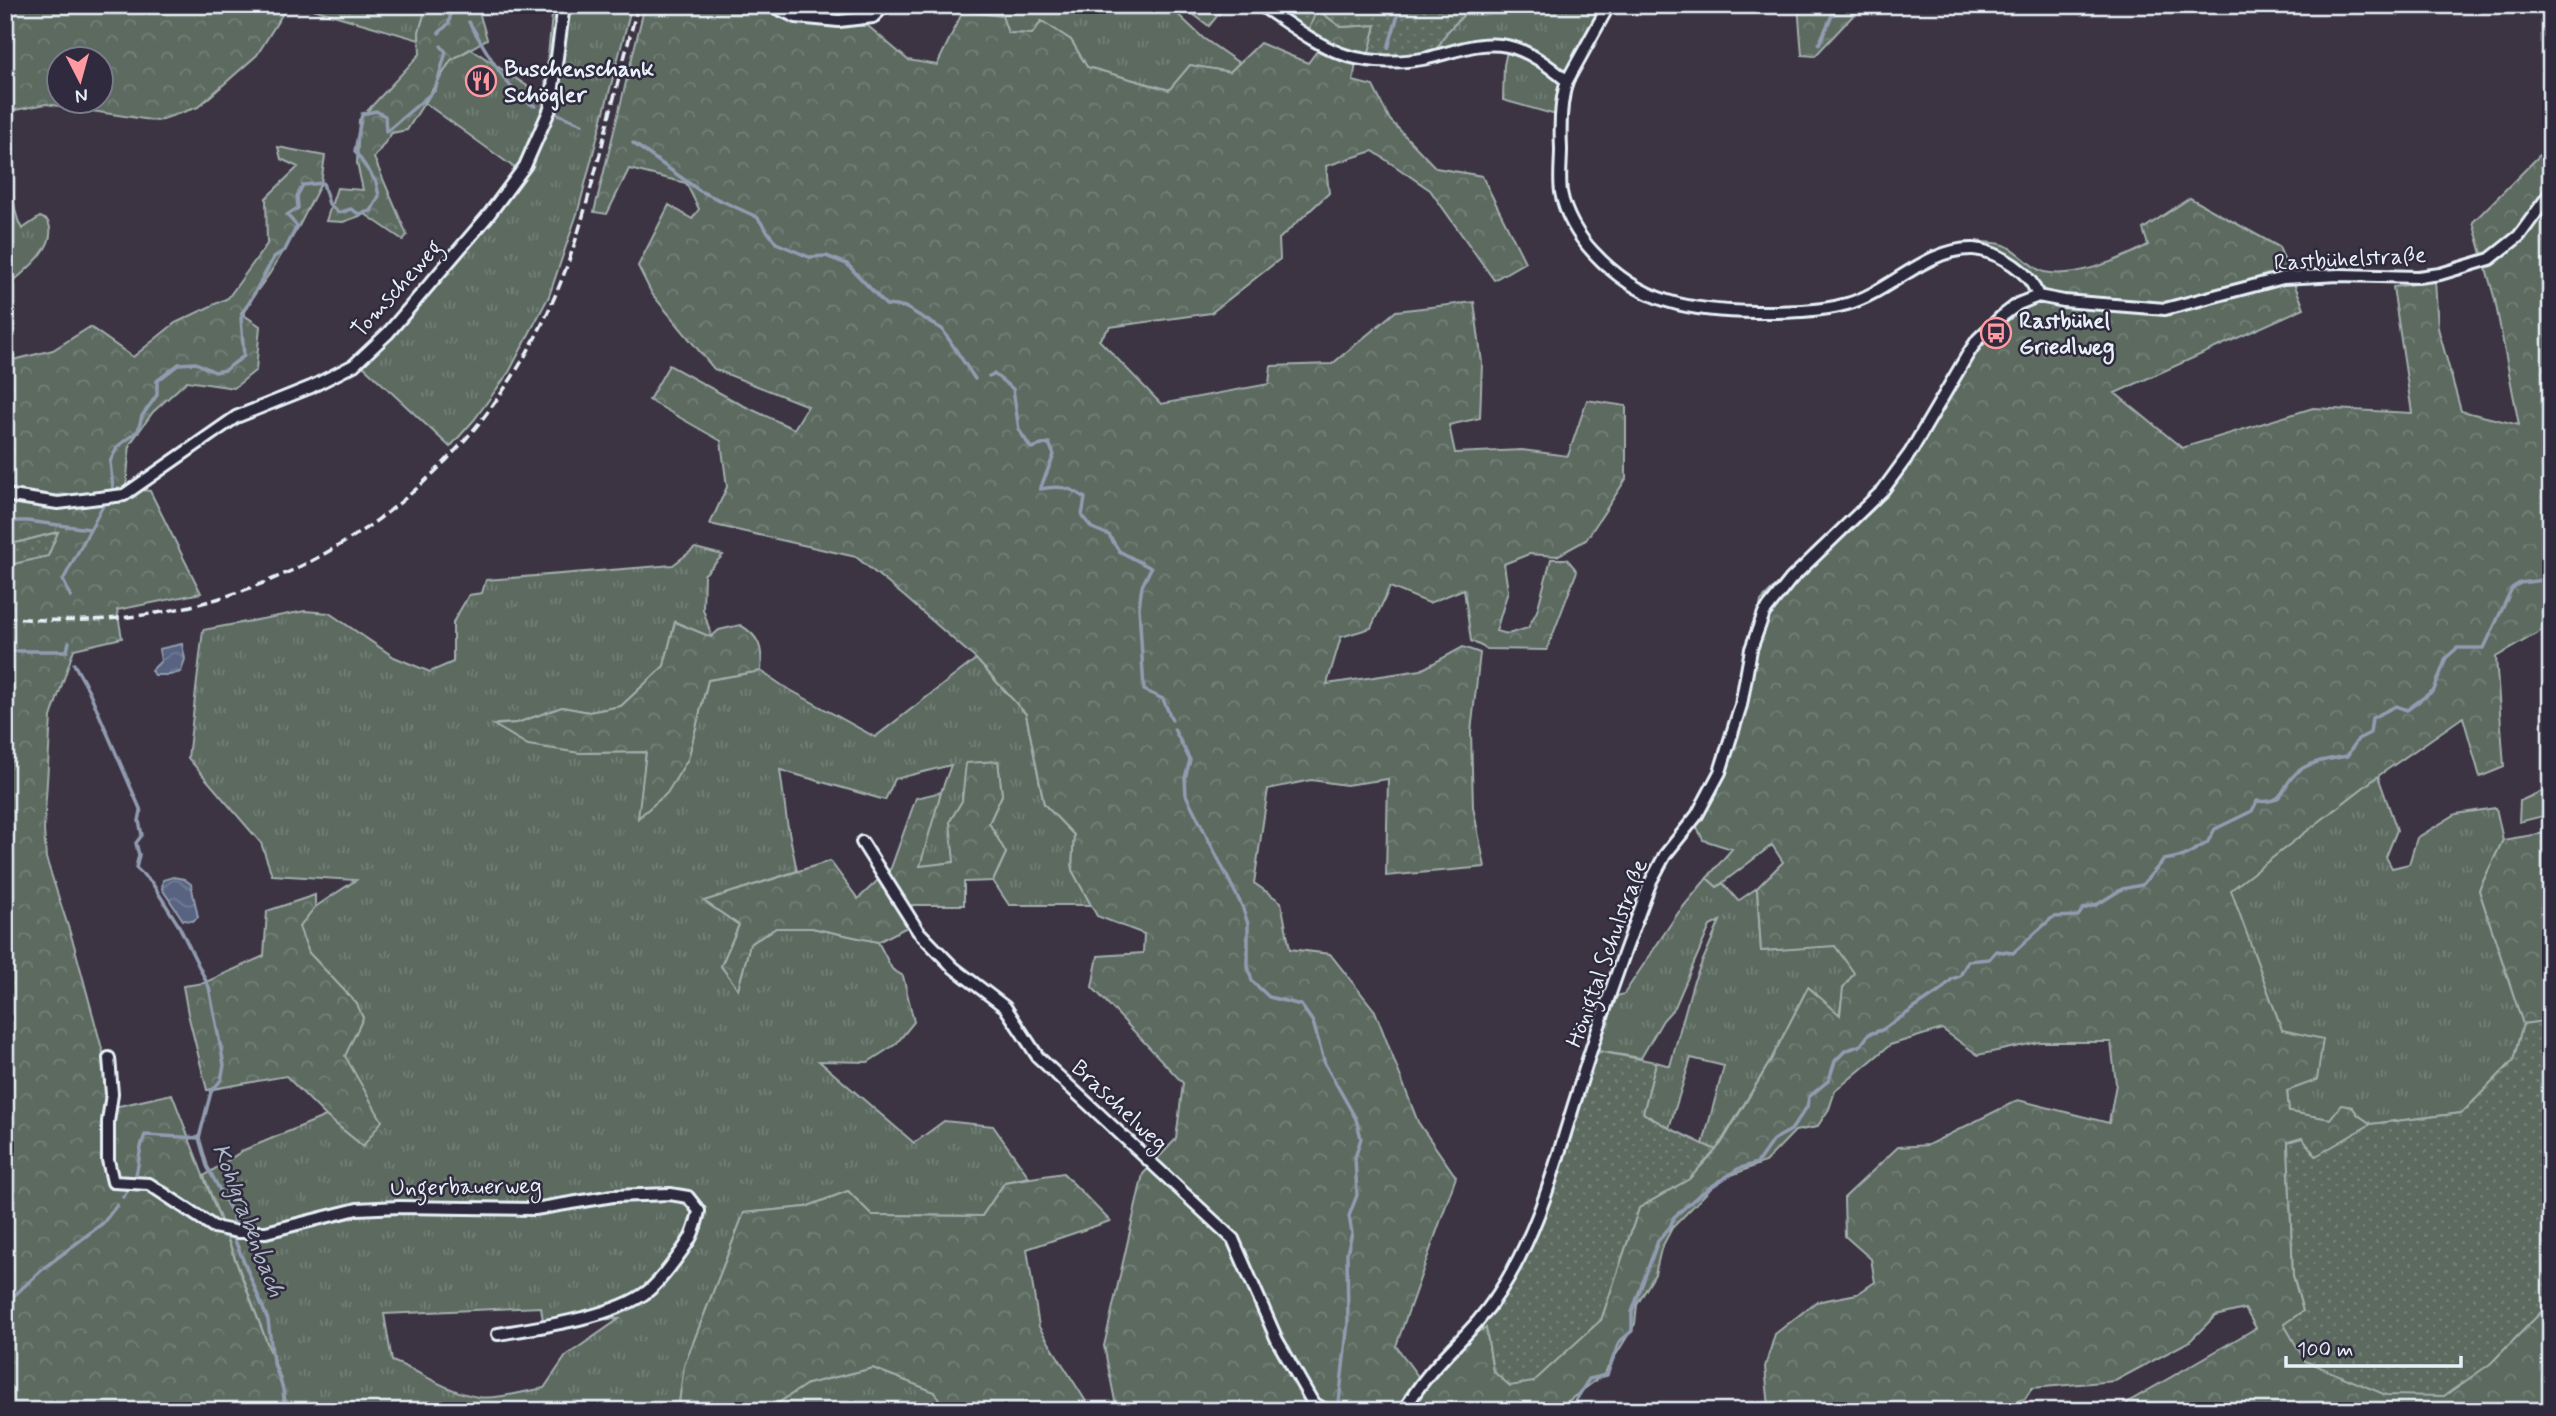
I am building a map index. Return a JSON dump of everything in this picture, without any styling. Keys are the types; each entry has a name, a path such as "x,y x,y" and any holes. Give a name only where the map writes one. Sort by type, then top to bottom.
{"street":[{"name":"Tomscheweg","path":"5,495 58,502 124,495 236,417 311,387 354,365 388,333 486,217 524,166 550,109 564,5"},
{"path":"770,5 796,17 839,21 873,17 885,5"},
{"path":"1260,5 1307,35 1349,56 1390,61 1426,58 1474,46 1506,45 1535,57 1567,81"},
{"path":"1609,5 1563,92 1560,132 1561,192 1567,212 1587,246 1609,270 1631,287 1648,295 1712,312 1773,312 1828,307 1849,303 1948,253 1972,249 2000,255 2031,282 2038,296"},
{"name":"Rastbühelstraße","path":"2038,296 2064,301 2165,309 2283,278 2339,275 2418,277 2440,274 2490,258 2519,236 2551,192"},
{"name":"Hönigtal Schulstraße","path":"1404,1411 1419,1384 1493,1301 1508,1278 1535,1224 1552,1182 1576,1098 1651,881 1665,855 1697,815 1720,772 1741,705 1759,621 1791,579 1873,501 1902,466 1978,339 2018,304 2038,296"},
{"name":"Braschelweg","path":"862,842 918,931 954,968 1005,1007 1038,1057 1233,1239 1277,1340 1313,1403 1327,1411"},
{"name":"Ungerbauerweg","path":"109,1058 112,1094 108,1122 108,1160 113,1182 149,1184 214,1227 266,1232 357,1209 535,1209 613,1196 670,1194 688,1197 699,1211 695,1233 647,1292 624,1305 554,1324 498,1334"}],"green space":[{"path":"5,5 288,5 257,55 198,107 157,121 116,115 116,46 46,46 46,104 5,112"},
{"path":"299,5 427,5 419,40"},
{"path":"427,5 477,5 487,39 451,60 407,130 392,133 374,158 407,235 403,240 365,214 343,222 326,221 337,188 363,190 357,163 359,120 420,54 419,32"},
{"path":"553,5 632,5 578,211 549,296 509,372 474,420 450,447 362,365 447,273 523,174 425,103 451,60 471,49 544,97"},
{"path":"645,5 756,5 797,22 868,26 908,60 937,65 963,11 1002,16 1008,33 1032,34 1042,21 1071,40 1087,67 1169,90 1190,65 1230,72 1260,43 1308,63 1325,40 1308,29 1316,9 1341,27 1377,25 1369,53 1356,63 1353,81 1373,86 1390,120 1436,168 1482,176 1525,262 1494,280 1430,190 1373,151 1326,166 1329,193 1279,239 1280,259 1211,313 1110,327 1099,340 1161,404 1269,384 1271,366 1332,364 1396,311 1474,302 1482,363 1480,418 1449,425 1455,453 1522,450 1568,456 1587,400 1626,406 1626,479 1586,540 1557,556 1529,554 1504,564 1508,591 1496,631 1508,634 1528,628 1537,611 1551,559 1567,559 1577,571 1547,650 1487,649 1471,641 1464,589 1429,603 1390,587 1371,628 1341,637 1327,684 1421,670 1463,647 1480,653 1471,732 1473,807 1485,867 1386,876 1388,779 1346,785 1311,780 1268,789 1254,883 1281,902 1290,949 1330,954 1375,1011 1418,1122 1456,1177 1396,1346 1425,1386 1468,1335 1486,1328 1493,1371 1601,1320 1639,1208 1689,1179 1721,1144 1771,1060 1808,987 1840,1015 1843,988 1854,973 1835,946 1761,951 1757,888 1783,862 1772,845 1717,887 1707,878 1732,849 1703,840 1695,823 1726,772 1748,696 1761,601 1818,543 1834,547 1877,506 1913,460 1976,353 2009,318 2047,292 2014,270 1978,257 1977,241 2004,245 2044,272 2069,273 2112,262 2148,245 2143,229 2190,198 2279,247 2304,308 2115,393 2182,448 2313,408 2412,413 2393,287 2435,281 2438,328 2461,411 2519,425 2495,300 2473,222 2551,144 2551,625 2496,657 2504,767 2480,777 2463,717 2378,776 2231,890 2282,1030 2323,1039 2317,1080 2287,1091 2289,1112 2330,1119 2341,1105 2352,1107 2371,1124 2316,1157 2288,1142 2293,1275 2303,1311 2490,1364 2551,1302 2551,1411 2123,1411 2128,1402 2256,1328 2245,1309 2215,1316 2190,1341 2115,1381 2032,1388 2025,1399 1977,1411 1913,1411 1906,1404 1847,1411 1772,1411 1769,1407 1765,1367 1775,1334 1816,1302 1857,1294 1875,1282 1871,1259 1845,1236 1844,1198 1898,1147 1928,1145 2018,1100 2109,1123 2116,1084 2111,1042 2039,1042 1978,1055 1942,1029 1890,1045 1835,1091 1829,1109 1817,1127 1795,1131 1765,1162 1719,1180 1672,1228 1661,1249 1655,1274 1637,1305 1635,1324 1604,1374 1555,1411 1117,1411 1104,1346 1143,1174 1176,1139 1183,1083 1092,987 1098,956 1143,953 1144,934 1097,916 1072,870 1074,835 1044,804 1026,714 976,659 856,557 710,524 727,487 721,441 649,400 669,365 740,404 794,429 808,406 714,369 652,294 638,266 669,205 692,219 699,209 686,183 629,169 607,214 594,212"},
{"path":"989,5 1168,5 1203,38 1239,63 1230,72 1190,65 1170,90 1087,67 1071,40 1041,21 1033,34 1008,33 989,14"},
{"path":"1181,5 1226,5 1209,26"},
{"path":"1260,5 1473,5 1426,58 1377,60 1369,53 1376,25 1341,27 1317,9 1309,29 1326,39 1322,43"},
{"path":"1473,5 1601,5 1565,72 1556,115 1503,100 1504,65 1509,42 1467,43 1437,48 1447,32"},
{"path":"1798,5 1863,5 1815,56 1802,55"},
{"path":"278,147 325,156 321,183 299,226 241,313 260,326 256,370 234,388 187,381 153,412 130,444 126,488 150,491 201,593 117,610 122,638 74,649 51,717 44,830 46,858 74,945 105,1060 110,1108 172,1094 280,1377 288,1411 5,1411 5,566 48,556 57,532 16,543 5,542 5,362 53,350 90,327 133,357 175,323 228,298 267,244 266,198 298,167 281,159"},
{"path":"5,160 22,229 40,217 47,220 50,229 45,249 5,288"},
{"path":"58,532 48,556 5,566 5,542 16,543"},
{"path":"695,548 723,555 704,575 703,609 712,638 675,622 664,666 621,706 589,712 562,707 517,723 496,724 580,753 646,752 639,817 688,759 708,680 761,671 875,737 976,659 1026,714 1044,804 1074,835 1072,870 1091,905 1009,905 993,881 1006,853 989,823 1002,795 998,761 962,793 962,801 950,821 955,862 919,867 951,765 895,779 885,800 780,770 797,871 704,901 739,925 721,966 738,988 750,944 776,928 812,928 878,942 892,969 903,976 914,1022 896,1044 868,1062 819,1061 914,1143 944,1121 993,1126 1029,1177 1005,1182 982,1216 872,1215 848,1191 806,1207 744,1213 684,1366 678,1411 288,1411 280,1377 204,1176 244,1150 326,1116 363,1146 344,1056 363,1018 357,1004 309,953 298,927 315,907 356,880 272,875 261,843 188,758 203,630 305,611 329,613 394,657 430,672 453,662 453,622 469,595 482,593 486,580 673,565","holes":["541,1307 543,1321 619,1319 566,1356 544,1388 485,1398 456,1391 392,1361 384,1314"]},
{"path":"675,622 711,637 719,630 740,625 752,634 759,644 761,671 708,680 688,759 667,793 638,818 646,752 580,753 528,745 494,725 517,723 562,707 589,712 621,706 664,666"},
{"path":"998,761 1002,795 989,823 1006,853 993,881 964,882 964,905 912,905 909,926 878,942 812,928 776,928 750,944 738,989 721,966 739,925 704,901 830,861 858,899 891,868 916,798 941,792 920,866 954,862 950,821 962,801 966,763"},
{"path":"2378,776 2397,830 2386,857 2392,868 2409,864 2417,838 2456,814 2496,808 2503,840 2479,890 2523,1024 2513,1061 2462,1113 2371,1124 2352,1107 2341,1105 2330,1119 2289,1112 2282,1030 2230,890"},
{"path":"2551,787 2551,814 2519,822 2520,801"},
{"path":"2551,832 2551,1020 2523,1024 2479,890 2503,840"},
{"path":"1707,878 1717,887 1723,883 1738,901 1757,888 1761,951 1835,945 1855,973 1844,989 1839,1016 1808,987 1771,1060 1716,1150 1703,1144 1724,1066 1691,1058 1669,1128 1643,1113 1656,1062 1670,1066 1693,983 1720,921 1710,926 1675,1007 1663,1020 1641,1058 1597,1051 1617,996 1624,994 1678,913"},
{"path":"315,895 315,907 299,927 309,953 357,1004 363,1018 345,1056 382,1121 363,1146 326,1116 286,1076 207,1090 188,1014 183,986 204,983 264,956 267,911"},
{"path":"2551,1020 2551,1302 2490,1364 2444,1396 2386,1395 2305,1361 2284,1324 2303,1311 2293,1275 2288,1142 2302,1138 2316,1156 2371,1124 2462,1113 2513,1061 2523,1024"},
{"path":"1597,1051 1656,1062 1643,1113 1716,1150 1689,1179 1639,1208 1601,1320 1533,1382 1510,1386 1493,1371 1486,1328 1468,1335 1520,1256 1590,1054"},
{"path":"1063,1173 1110,1221 1027,1249 1039,1327 1092,1411 946,1411 935,1392 873,1368 807,1384 766,1411 678,1411 684,1366 744,1213 806,1207 848,1191 872,1215 982,1216 1005,1182"},
{"path":"873,1368 935,1392 946,1411 766,1411 807,1384"}],"water":[{"path":"182,644 185,659 181,672 155,675 151,671 161,661 159,649"},
{"path":"173,877 184,879 191,884 198,917 193,921 183,920 162,889 163,880"}],"waterway":[{"name":"Kohlgrabenbach","path":"439,33 449,23 452,5"},
{"path":"1388,48 1401,5"},
{"path":"1819,44 1833,13 1840,5"},
{"path":"451,10 464,12"},
{"path":"469,22 507,81 525,101 535,106"},
{"name":"Kohlgrabenbach","path":"110,494 113,488 110,462 117,447 138,431 142,416 157,395 157,381 179,364 196,363 215,372 225,370 244,356 241,318 274,257 285,250 297,226 287,215 298,208 297,196 303,185 323,183 329,204 339,213 351,209 359,214 371,211 379,196 376,182 355,151 362,114 376,111 385,116 386,132 435,90 446,52 441,46"},
{"path":"553,112 582,124"},
{"path":"633,143 700,191 757,217 776,243 809,257 826,256 847,264 886,305 905,307 942,329 975,379"},
{"path":"989,376 994,374 1013,389 1019,430 1031,448 1049,443 1054,455 1040,489 1064,488 1085,498 1082,516 1092,528 1109,535 1119,551 1151,568 1142,586 1139,607 1144,690 1163,699 1172,720"},
{"name":"Kohlgrabenbach","path":"71,597 63,580 106,500"},
{"path":"5,521 90,529"},
{"path":"1561,1411 1574,1403 1589,1379 1607,1375 1619,1342 1632,1331 1632,1312 1658,1241 1670,1227 1674,1217 1699,1195 1738,1169 1757,1163 1773,1140 1791,1130 1807,1107 1809,1097 1829,1080 1835,1061 1845,1051 1861,1045 1869,1034 1882,1030 1940,991 1952,979 1960,976 1968,961 1989,959 1996,951 2013,953 2053,917 2078,916 2083,909 2098,904 2122,889 2142,885 2164,860 2184,856 2207,843 2215,829 2252,811 2257,801 2275,800 2303,768 2319,761 2347,756 2358,739 2370,733 2372,718 2396,706 2407,710 2434,690 2446,658 2457,648 2484,648 2512,588 2520,583 2551,579"},
{"path":"5,651 67,651 69,642"},
{"name":"Kohlgrabenbach","path":"74,664 89,691 141,811 139,821 142,835 136,843 139,855 136,868 152,883 179,926 209,987 224,1065 221,1080 211,1092 199,1138 207,1166 233,1215 234,1238 268,1320 273,1361 283,1389 285,1411"},
{"path":"1174,729 1190,760 1185,778 1186,795 1242,906 1248,924 1248,966 1252,981 1269,997 1301,1005 1313,1022 1325,1064 1356,1119 1361,1138 1355,1158 1357,1195 1349,1216 1352,1233 1347,1253 1348,1322 1338,1411"},
{"path":"135,1178 145,1135 199,1138"},
{"path":"123,1197 131,1186"},
{"path":"5,1304 44,1268 103,1223 117,1205"}],"railway":[{"path":"5,617 93,620 178,609 259,585 334,548 403,500 463,442 514,373 555,296 585,208 638,5"}],"place":[{"name":"Buschenschank Schögler","path":"481,81"},
{"name":"Rastbühel Griedlweg","path":"1996,333"}]}
